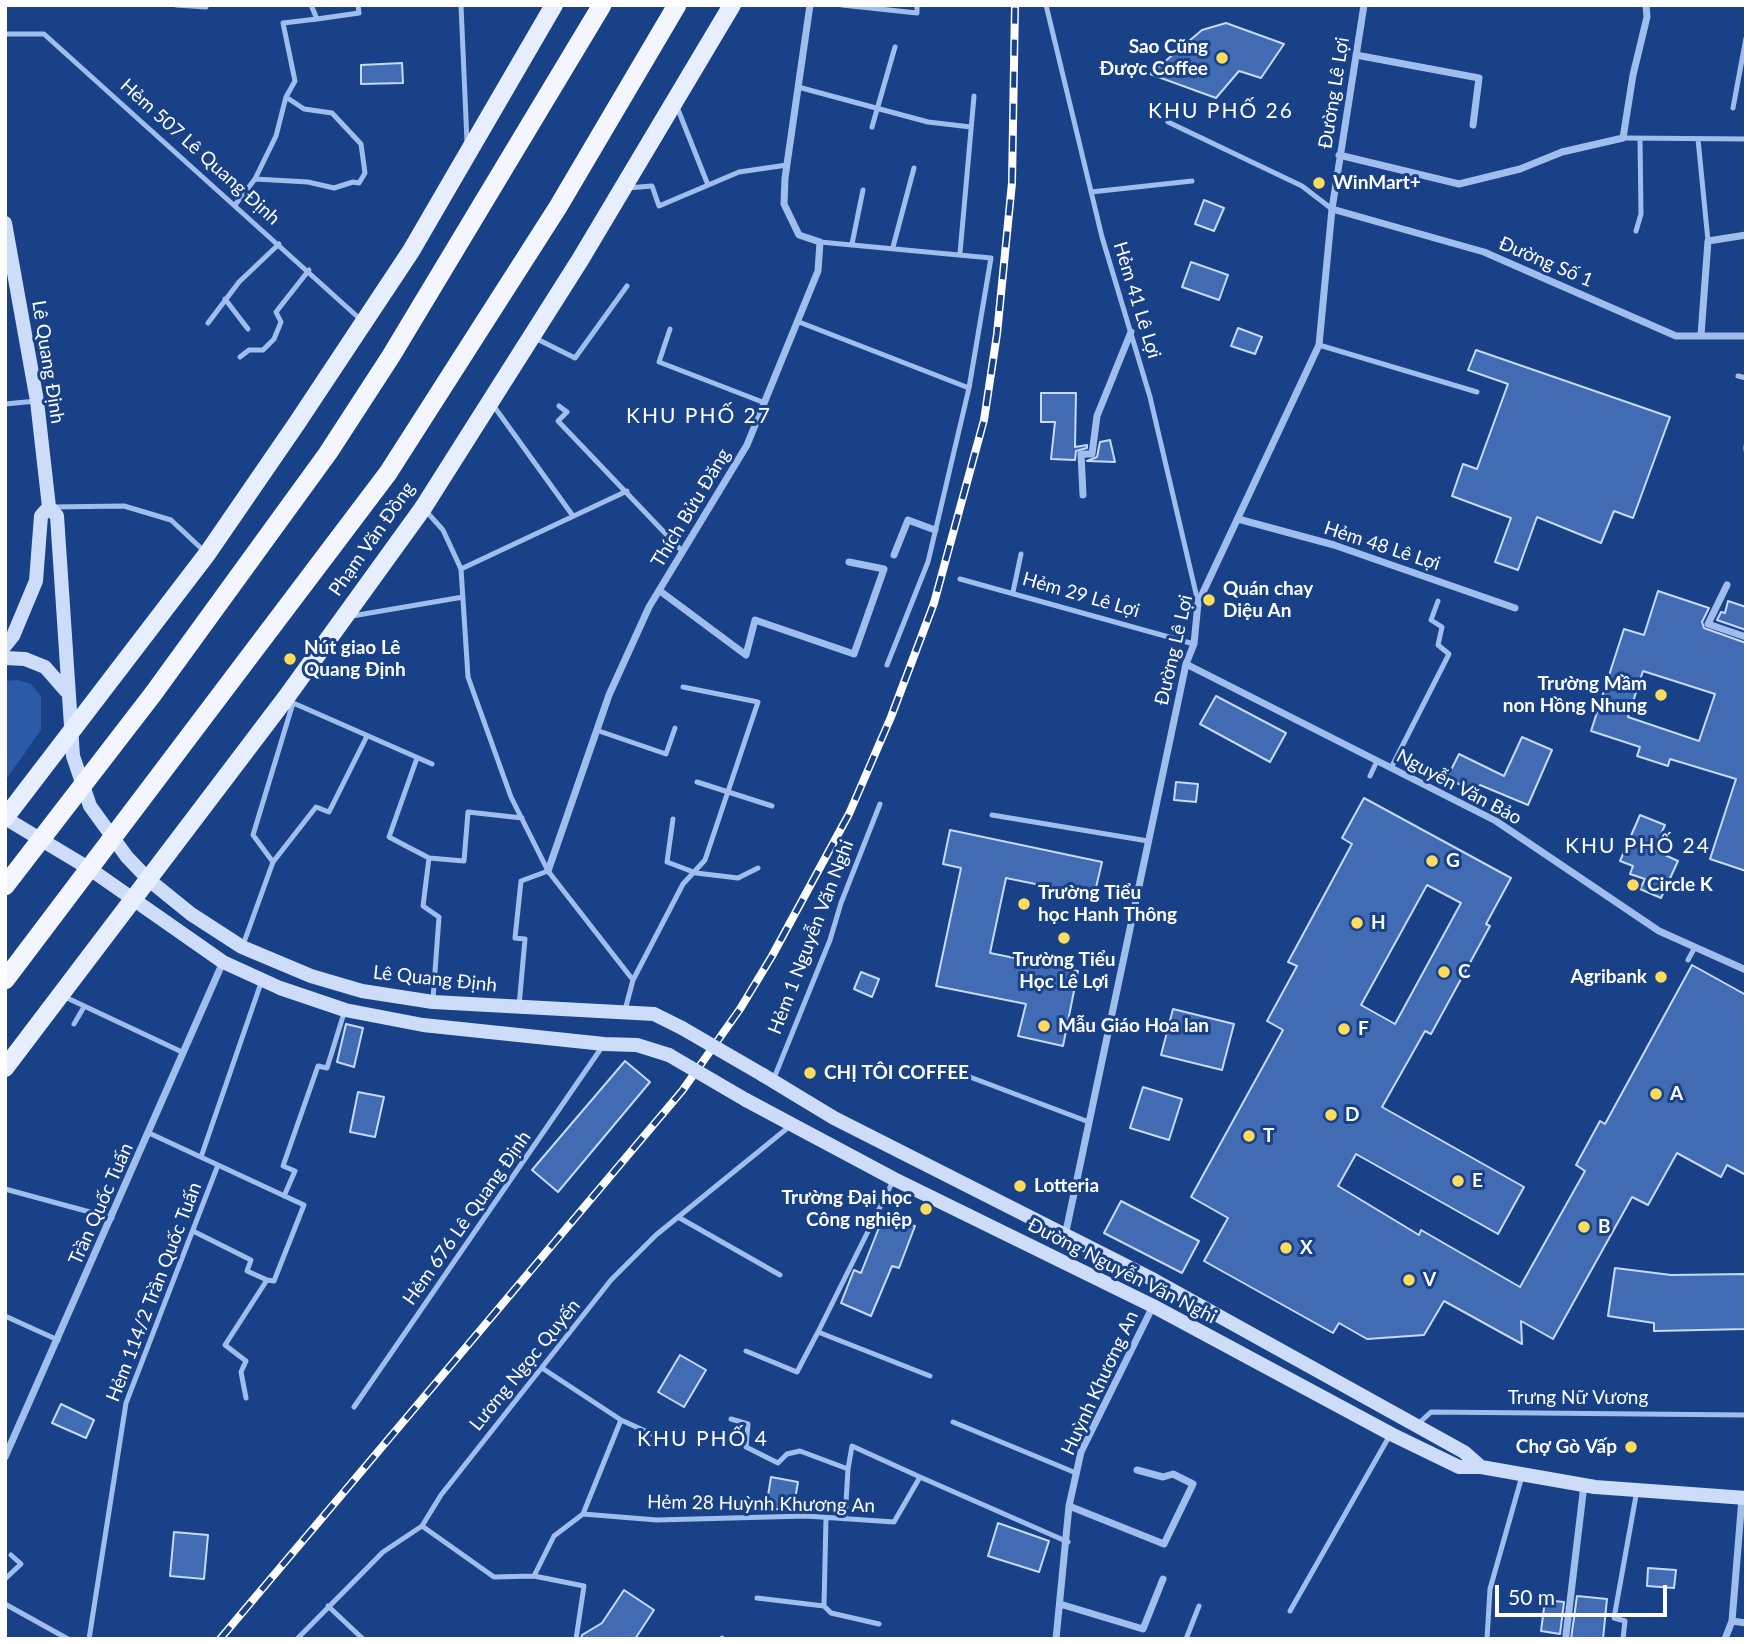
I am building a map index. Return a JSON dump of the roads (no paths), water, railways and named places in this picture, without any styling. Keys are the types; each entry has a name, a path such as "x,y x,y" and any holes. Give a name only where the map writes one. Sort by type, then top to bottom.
{"highway":[{"path":"5,886 82,790 328,453 391,356 602,5"},
{"name":"Phạm Văn Đồng","path":"5,980 388,473 558,207 677,5"}],"main road":[{"path":"554,5 411,251 207,554 70,737 5,818 89,869 223,962 262,980 345,1010 423,1025 604,1044"},
{"name":"Phạm Văn Đồng","path":"5,1068 289,701 344,617 423,508 623,188 732,5"},
{"name":"Lê Quang Định","path":"5,223 37,401 49,507 57,516 70,737 82,790 112,839 149,880 191,914 242,947 311,976 362,991 433,1002 654,1014 682,1028"},
{"name":"Lê Quang Định","path":"5,646 36,580 41,516 49,507"},
{"path":"5,658 25,659 45,667 66,692"},
{"name":"Đường Nguyễn Văn Nghi","path":"682,1028 846,1124 1154,1280 1464,1452 1481,1467"},
{"name":"Đường Nguyễn Văn Nghi","path":"604,1044 637,1045 669,1055 746,1100 894,1179 1153,1307 1391,1434 1459,1467 1481,1467 1584,1485 1744,1498"},
{"path":"1058,1260 1065,1236"}],"street":[{"path":"810,5 787,164 784,204 799,235 820,242"},
{"name":"Đường Lê Lợi","path":"1065,1236 1186,664 1194,644 1198,603 1320,345 1332,209 1364,5"},
{"path":"1339,155 1459,184 1520,169 1562,152 1623,138 1633,75 1647,17 1646,5"},
{"path":"1356,55 1479,78 1473,125"},
{"name":"Đường Số 1","path":"1332,209 1484,252 1676,336 1746,336"},
{"path":"1700,335 1708,241 1746,235"},
{"name":"Thích Bửu Đăng","path":"548,871 609,695 660,591 747,445 818,271 820,242"},
{"path":"1083,495 1081,454 1092,454 1097,416 1130,332"},
{"name":"Hẻm 48 Lê Lợi","path":"1238,519 1334,545 1515,608"},
{"path":"894,555 908,520 935,530"},
{"path":"660,591 746,655 755,620 854,654 884,569 849,562"},
{"path":"1727,585 1708,624 1746,637"},
{"name":"Nguyễn Văn Bảo","path":"1186,664 1496,821 1659,930 1746,970"},
{"name":"Trần Quốc Tuấn","path":"5,1457 223,962"},
{"name":"Huỳnh Khương An","path":"1055,1639 1068,1542 1069,1506 1081,1452 1153,1307"},
{"path":"1069,1506 1164,1544 1193,1484 1172,1474 1163,1477 1137,1470"},
{"path":"1566,1635 1584,1485"},
{"path":"1725,1639 1732,1620 1744,1498"},
{"path":"1060,1604 1143,1629 1163,1578"},
{"path":"1732,1620 1746,1623"}],"lane":[{"path":"177,5 206,7"},
{"path":"311,5 317,19"},
{"path":"235,205 255,179 276,136 286,97 295,81 283,23 359,13 358,5"},
{"path":"461,5 468,154"},
{"path":"842,5 917,13 917,5"},
{"name":"Hẻm 41 Lê Lợi","path":"1046,5 1091,192 1150,397 1198,603"},
{"name":"Hẻm 507 Lê Quang Định","path":"5,34 44,34 363,321"},
{"path":"1733,108 1746,38"},
{"path":"872,127 895,47"},
{"path":"798,87 928,122 971,127"},
{"path":"960,253 974,96"},
{"path":"255,179 334,188 353,181 359,183 365,173 361,144 332,113 304,109 286,97"},
{"path":"675,101 708,185"},
{"path":"1168,122 1302,186 1332,209"},
{"path":"1623,138 1746,139"},
{"path":"1636,231 1641,214 1640,139"},
{"path":"1698,139 1708,241"},
{"path":"623,188 652,186 660,206 738,172 787,164"},
{"path":"893,247 914,168"},
{"path":"1091,192 1192,181"},
{"path":"852,244 863,190"},
{"path":"820,242 991,258 969,388 928,562 887,665"},
{"path":"208,323 225,299 279,244"},
{"path":"240,357 249,350 263,350 274,340 281,322 276,312 309,270"},
{"path":"532,336 575,358 627,286"},
{"path":"225,299 248,329"},
{"path":"799,321 969,388"},
{"path":"670,330 659,362 765,403"},
{"path":"1320,345 1477,392"},
{"path":"1738,376 1746,377"},
{"path":"5,404 37,401"},
{"path":"491,401 573,516"},
{"path":"559,406 567,412 558,421 684,553"},
{"path":"461,569 627,491"},
{"path":"49,507 124,506 135,509 171,520 207,554"},
{"path":"423,508 443,530 461,569 468,677 511,797 548,871 633,980"},
{"path":"1013,592 1021,554"},
{"name":"Hẻm 29 Lê Lợi","path":"960,579 1194,644"},
{"path":"344,617 463,597"},
{"path":"1391,768 1449,654 1438,645 1442,627 1431,620 1438,601"},
{"path":"624,1012 633,980 682,884 696,873 705,860 758,702 683,687"},
{"path":"273,862 253,835 289,701 432,764"},
{"path":"598,731 666,754 675,729"},
{"path":"242,947 273,862 316,807 329,812 367,736"},
{"path":"417,758 389,837 429,858 464,861 468,812 522,818"},
{"path":"1370,776 1377,761"},
{"path":"697,782 772,806"},
{"name":"Hẻm 1 Nguyễn Văn Nghi","path":"768,1078 830,940 880,804"},
{"path":"992,815 1149,841"},
{"path":"673,819 667,862 696,873 738,878 758,867"},
{"path":"429,858 423,906 439,917 433,1002"},
{"path":"519,1006 524,940 515,939 520,881 548,871"},
{"path":"1688,960 1695,947"},
{"path":"201,1157 262,980"},
{"path":"63,996 182,1052"},
{"path":"74,1024 84,1007"},
{"path":"284,1196 295,1171 283,1166 318,1066 327,1068 345,1010"},
{"name":"Hẻm 676 Lê Quang Định","path":"354,1407 604,1044"},
{"path":"970,1077 1089,1122"},
{"name":"Lương Ngọc Quyến","path":"297,1639 383,1552 422,1526 441,1495 611,1280 678,1217 793,1124"},
{"path":"149,1133 304,1205 274,1281 247,1271 251,1260 193,1231"},
{"name":"Hẻm 114/2 Trần Quốc Tuấn","path":"89,1639 126,1403 218,1165"},
{"path":"746,1352 797,1372 894,1179"},
{"path":"5,1189 112,1218"},
{"path":"678,1217 779,1275"},
{"path":"246,1398 241,1372 246,1361 225,1345 267,1280"},
{"path":"5,1316 58,1340"},
{"path":"818,1332 930,1376"},
{"path":"542,1368 621,1420 654,1435"},
{"name":"Trưng Nữ Vương","path":"1415,1426 1431,1412 1746,1415"},
{"path":"731,1419 748,1424 746,1447 778,1463 788,1454 800,1451 848,1469"},
{"path":"534,1576 554,1536 583,1514 621,1420"},
{"path":"953,1422 1076,1473"},
{"path":"1290,1611 1391,1434"},
{"path":"845,1519 852,1446 1068,1542"},
{"path":"1487,1639 1490,1589 1522,1476"},
{"name":"Hẻm 28 Huỳnh Khương An","path":"583,1514 657,1520 825,1518 894,1522 920,1478"},
{"path":"1623,1639 1625,1621 1614,1618 1637,1490"},
{"path":"825,1518 824,1606 831,1614 879,1624"},
{"path":"422,1526 494,1577 534,1576 584,1586 576,1639"},
{"path":"5,1579 21,1564 11,1555"},
{"path":"757,1598 824,1606"},
{"path":"5,1604 68,1639"},
{"path":"328,1606 363,1639"},
{"path":"1186,1639 1199,1606"}],"railway":[{"path":"220,1639 682,1091 740,1009 772,956 849,814 891,717 934,603 984,420 997,334 1012,183 1015,5"}],"place":[{"name":"Sao Cũng Được Coffee","path":"1222,58"},
{"name":"WinMart+","path":"1319,183"},
{"name":"Quán chay Diệu An","path":"1209,600"},
{"name":"Nút giao Lê Quang Định","path":"290,659"},
{"name":"Trường Mầm non Hồng Nhung","path":"1661,695"},
{"name":"G","path":"1432,861"},
{"name":"Circle K","path":"1633,885"},
{"name":"Trường Tiểu học Hanh Thông","path":"1024,904"},
{"name":"H","path":"1357,923"},
{"name":"Trường Tiểu Học Lê Lợi","path":"1064,938"},
{"name":"C","path":"1444,972"},
{"name":"Agribank","path":"1661,977"},
{"name":"Mẫu Giáo Hoa lan","path":"1044,1026"},
{"name":"F","path":"1344,1029"},
{"name":"CHỊ TÔI COFFEE","path":"810,1073"},
{"name":"A","path":"1656,1094"},
{"name":"D","path":"1331,1115"},
{"name":"T","path":"1249,1136"},
{"name":"E","path":"1458,1181"},
{"name":"Lotteria","path":"1020,1186"},
{"name":"Trường Đại học Công nghiệp","path":"926,1209"},
{"name":"B","path":"1584,1227"},
{"name":"X","path":"1286,1248"},
{"name":"V","path":"1409,1280"},
{"name":"Chợ Gò Vấp","path":"1631,1447"}],"district":[{"name":"KHU PHỐ 26","path":"1221,111"},
{"name":"KHU PHỐ 27","path":"699,416"},
{"name":"KHU PHỐ 24","path":"1638,846"},
{"name":"KHU PHỐ 4","path":"703,1439"}]}
